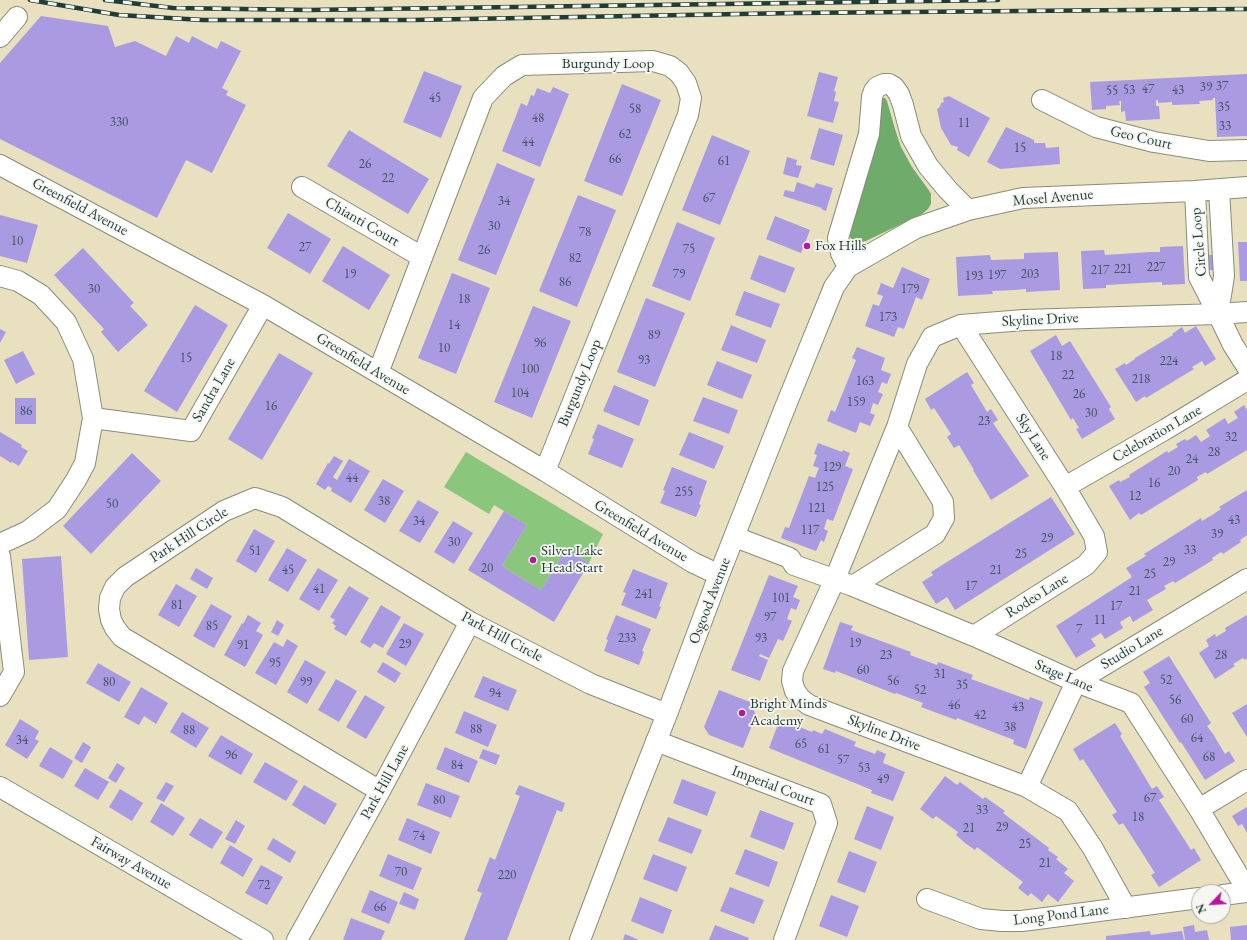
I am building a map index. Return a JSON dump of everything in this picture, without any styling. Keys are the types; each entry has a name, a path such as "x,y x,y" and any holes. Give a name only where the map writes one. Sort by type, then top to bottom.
{"street":[{"path":"0,37 17,17"},
{"name":"Burgundy Loop","path":"378,373 483,98 504,76 522,65 653,61 670,66 679,73 686,83 691,98 688,115 545,471"},
{"path":"848,267 841,253 838,238 869,134 872,97 877,87 884,84 889,84 894,87 899,94 903,105 911,136 928,166 948,190 968,210"},
{"name":"Geo Court","path":"1042,100 1096,127 1154,142 1209,151 1247,150"},
{"name":"Greenfield Avenue","path":"0,165 263,305 545,471 692,562 719,576"},
{"name":"Chianti Court","path":"302,187 422,257"},
{"name":"Mosel Avenue","path":"848,267 916,228 968,210 1023,198 1219,190 1247,187"},
{"name":"Circle Loop","path":"1218,314 1224,276 1219,190"},
{"name":"Circle Loop","path":"1195,191 1199,277 1233,345 1247,367"},
{"name":"Osgood Avenue","path":"580,940 786,405 834,287 848,267"},
{"path":"0,276 18,282 41,294 66,322 83,359 93,418 85,463 57,509 28,531 0,544"},
{"name":"Sandra Lane","path":"93,418 191,431 263,305"},
{"name":"Skyline Drive","path":"1126,908 1092,847 1068,812 1027,787 809,705 801,699 796,691 792,682 793,671 844,582 917,364 932,337 961,325 1039,320 1247,312"},
{"name":"Sky Lane","path":"961,325 1066,487 1094,536 1097,552"},
{"name":"Celebration Lane","path":"1066,487 1247,380"},
{"path":"844,582 935,534 944,518 943,502 897,427"},
{"name":"Park Hill Circle","path":"380,791 122,637 111,620 109,609 110,598 115,587 125,577 224,511 255,498 282,507 470,622 591,684 667,714"},
{"name":"Stage Lane","path":"732,543 790,558 794,565 844,582 974,636 1076,682 1131,703 1199,810 1247,891"},
{"name":"Rodeo Lane","path":"974,636 1086,565 1097,552"},
{"path":"0,556 14,672 0,696"},
{"name":"Studio Lane","path":"1076,682 1247,579"},
{"name":"Park Hill Lane","path":"297,940 380,791 470,622"},
{"path":"1027,787 1076,682"},
{"name":"Imperial Court","path":"656,742 821,804 827,823 784,940"},
{"path":"1199,810 1247,780"},
{"name":"Fairway Avenue","path":"0,787 263,940"},
{"path":"1231,894 1247,891"},
{"name":"Long Pond Lane","path":"927,899 981,919 1002,922 1022,921 1191,899"}],"green space":[{"path":"883,98 887,101 901,147 912,167 931,194 931,204 922,214 866,241 858,243 853,241 850,237 849,230 874,153 880,129"},
{"path":"466,452 603,534 589,563 566,549 541,590 502,566 527,525 494,505 489,514 444,487"}],"building":[{"path":"41,16 108,26 115,47 135,41 166,56 176,36 189,43 192,36 217,49 221,41 241,51 222,88 228,91 226,95 246,105 212,173 186,160 157,218 0,139 0,63"},
{"path":"424,71 462,86 441,138 403,122"},
{"path":"819,72 838,77 834,91 836,92 834,101 839,102 833,123 807,116"},
{"path":"1247,74 1247,136 1217,137 1215,98 1213,98 1213,100 1199,101 1200,104 1172,105 1172,102 1158,103 1158,100 1156,100 1156,106 1159,106 1160,119 1126,121 1125,111 1121,112 1121,101 1119,101 1120,105 1106,106 1106,109 1092,110 1090,82"},
{"path":"622,84 661,100 622,196 584,181"},
{"path":"553,87 569,94 540,167 502,151 521,103 527,106 531,95 534,96 537,88 550,93"},
{"path":"949,96 990,118 969,157 957,150 958,147 951,145 941,128 937,109 940,107 941,103 944,102 943,98"},
{"path":"1006,127 1034,140 1034,143 1045,143 1046,148 1059,147 1060,164 1000,169 987,162"},
{"path":"819,128 843,135 834,166 810,159"},
{"path":"349,130 429,179 408,214 327,166"},
{"path":"712,135 750,151 720,225 682,210"},
{"path":"787,157 797,160 796,165 802,166 798,178 783,174"},
{"path":"497,163 535,179 496,275 458,260"},
{"path":"797,182 814,188 816,183 833,188 826,211 821,209 822,208 783,196 785,190 794,192"},
{"path":"578,195 616,210 577,307 539,291"},
{"path":"288,213 331,239 310,274 267,248"},
{"path":"0,215 38,225 27,263 0,256"},
{"path":"775,216 810,230 801,253 766,239"},
{"path":"677,222 715,238 690,301 652,286"},
{"path":"1238,242 1247,242 1247,281 1240,281"},
{"path":"343,246 390,275 369,310 322,281"},
{"path":"1183,246 1185,284 1162,285 1162,282 1141,283 1106,285 1106,288 1083,289 1081,251 1104,250 1105,255 1160,252 1160,247"},
{"path":"83,248 134,303 130,306 148,325 118,352 101,332 104,329 54,275"},
{"path":"1058,252 1060,290 1026,292 1026,289 992,291 993,294 958,296 956,257 990,255 991,260 1024,259 1024,253"},
{"path":"759,255 795,268 785,293 750,279"},
{"path":"1209,255 1215,255 1216,270 1209,270"},
{"path":"902,267 930,279 922,300 916,297 904,329 898,327 894,337 865,326 873,304 879,306 883,296 877,294 881,283 893,288"},
{"path":"452,273 490,288 456,374 418,358"},
{"path":"744,291 780,304 771,328 735,315"},
{"path":"646,298 685,313 655,387 617,372"},
{"path":"195,305 228,325 177,412 144,391"},
{"path":"533,306 571,321 532,418 494,402"},
{"path":"731,325 766,340 757,363 721,350"},
{"path":"1196,326 1216,359 1205,366 1202,361 1192,367 1194,369 1146,398 1145,396 1136,402 1115,369 1125,363 1126,365 1173,335 1172,334 1182,327 1185,333"},
{"path":"0,329 6,332 0,343"},
{"path":"1056,335 1062,346 1070,341 1111,407 1109,409 1115,419 1082,439 1076,429 1079,428 1073,418 1071,420 1030,351"},
{"path":"857,347 885,358 881,370 891,374 887,384 882,382 878,392 883,394 878,405 873,403 870,413 875,415 870,426 860,422 856,433 827,421 831,410 835,412 856,360 852,358"},
{"path":"23,351 35,374 16,384 4,360"},
{"path":"279,353 313,373 262,460 228,439"},
{"path":"717,361 752,375 742,399 707,385"},
{"path":"967,372 974,383 971,385 987,412 991,409 998,420 993,423 1029,476 991,500 959,445 954,448 947,437 951,434 934,408 931,410 925,399"},
{"path":"614,385 649,400 639,426 603,411"},
{"path":"703,397 738,410 729,434 693,421"},
{"path":"15,398 36,398 36,424 15,424"},
{"path":"1244,405 1247,410 1247,450 1207,474 1206,472 1197,477 1198,480 1141,515 1139,513 1130,520 1109,486 1119,480 1120,482 1130,477 1129,475 1167,451 1168,453 1178,447 1176,444 1185,439 1187,441 1196,435 1201,442 1210,436 1206,430 1225,418 1228,424 1238,418 1234,412"},
{"path":"598,424 634,439 622,468 588,454 594,439 592,438"},
{"path":"0,432 22,445 21,447 28,451 19,466 0,456"},
{"path":"689,432 724,446 714,469 679,455"},
{"path":"818,443 842,452 843,450 850,453 845,466 853,469 833,521 827,519 824,529 828,531 824,542 821,540 816,551 781,538 785,527 789,528 809,476 815,478 819,468 813,466 817,455 814,454"},
{"path":"132,453 161,481 91,554 63,526"},
{"path":"334,456 343,461 333,477 337,480 349,459 370,471 351,503 331,491 332,488 328,486 325,490 316,484 328,463 329,464"},
{"path":"672,467 707,481 699,504 701,505 696,517 660,503 665,491 663,490"},
{"path":"383,479 404,491 385,523 364,510"},
{"path":"1247,490 1247,535 1240,540 1241,542 1223,554 1221,552 1212,558 1213,560 1175,583 1173,581 1164,586 1166,589 1147,600 1153,610 1133,622 1130,616 1120,622 1123,628 1105,639 1101,633 1091,639 1096,646 1076,658 1056,626 1132,577 1126,568 1146,556 1144,554 1201,518 1202,521 1212,515 1221,509 1219,507"},
{"path":"1051,497 1075,534 955,610 947,597 936,604 922,582 933,575 931,572"},
{"path":"418,500 439,512 420,543 399,531"},
{"path":"504,511 527,525 502,566 541,590 566,549 589,563 554,622 468,570"},
{"path":"453,521 473,533 454,564 434,552"},
{"path":"254,529 275,541 256,573 236,561"},
{"path":"287,548 307,560 288,592 268,580"},
{"path":"61,556 68,657 29,660 22,559"},
{"path":"196,568 213,578 207,589 190,579"},
{"path":"318,568 338,580 319,611 299,599"},
{"path":"633,569 668,583 659,606 661,607 656,619 621,605 626,593 623,592"},
{"path":"769,575 798,586 793,597 800,600 796,610 791,608 787,619 792,621 783,641 778,639 769,658 760,654 759,656 768,660 760,681 731,670"},
{"path":"176,584 197,596 179,627 158,615"},
{"path":"349,586 369,598 346,636 334,629 336,626 332,623 335,620 330,617"},
{"path":"211,604 232,616 214,648 193,636"},
{"path":"381,605 401,617 383,648 374,643 370,648 360,642"},
{"path":"248,615 261,623 256,631 263,635 245,667 224,655"},
{"path":"616,615 651,629 642,651 644,652 639,665 604,651 608,640 606,639"},
{"path":"1247,615 1247,658 1245,660 1243,658 1233,664 1235,666 1215,679 1199,653 1209,646 1206,640 1215,634 1216,637 1226,631 1225,628"},
{"path":"277,620 284,625 278,636 271,632"},
{"path":"840,622 853,626 851,630 911,652 910,655 937,665 938,662 973,675 971,679 1029,700 1030,697 1043,702 1026,749 1013,744 1014,740 957,718 956,720 921,707 923,703 896,693 895,694 836,671 835,673 823,669"},
{"path":"404,623 424,634 406,666 386,654"},
{"path":"287,639 298,646 276,685 255,673 274,642 283,647"},
{"path":"1169,656 1211,723 1207,726 1225,754 1229,751 1235,761 1205,780 1144,687 1150,683 1143,672"},
{"path":"305,660 326,672 307,704 287,692"},
{"path":"383,662 401,673 395,683 377,672"},
{"path":"98,663 131,682 119,702 86,683"},
{"path":"483,676 517,690 508,711 474,697"},
{"path":"336,679 357,691 339,722 318,710"},
{"path":"141,687 168,703 156,724 144,716 139,725 124,717"},
{"path":"719,690 750,702 756,715 743,748 709,735 704,727"},
{"path":"365,695 385,707 366,739 346,727"},
{"path":"1247,704 1247,737 1232,713"},
{"path":"464,711 497,725 488,747 455,733"},
{"path":"182,712 209,728 196,748 170,732"},
{"path":"20,719 39,731 35,739 39,741 27,759 5,745"},
{"path":"780,719 812,732 813,730 822,734 825,729 856,742 854,746 875,754 877,750 886,754 883,763 905,772 893,801 871,793 872,790 769,748"},
{"path":"1115,723 1122,734 1120,736 1152,789 1157,786 1164,797 1159,800 1191,850 1194,848 1201,860 1159,887 1151,875 1155,873 1123,823 1119,825 1112,815 1117,812 1083,759 1080,761 1073,749"},
{"path":"221,735 253,754 241,775 208,756"},
{"path":"83,742 91,747 82,763 74,758"},
{"path":"50,747 73,761 63,779 39,766"},
{"path":"445,747 478,761 469,783 436,769"},
{"path":"483,749 500,755 496,765 479,758"},
{"path":"265,762 298,781 286,801 253,782"},
{"path":"117,763 125,768 116,783 108,778"},
{"path":"85,768 109,782 98,800 74,786"},
{"path":"945,776 957,785 960,782 983,799 985,797 1005,811 1003,813 1049,848 1048,850 1058,857 1056,859 1068,869 1064,873 1074,881 1058,902 1048,894 1042,902 1031,893 1028,896 1018,888 1023,882 977,847 975,850 965,843 956,835 958,832 936,816 933,819 920,809"},
{"path":"682,779 716,792 707,816 673,803"},
{"path":"166,782 174,786 164,802 156,798"},
{"path":"426,783 460,796 451,818 417,805"},
{"path":"304,785 337,804 325,825 292,805"},
{"path":"519,785 565,803 562,812 557,810 507,940 464,940 482,893 477,891 490,857 495,860 520,796 515,794"},
{"path":"120,789 143,803 132,821 109,807"},
{"path":"161,803 185,818 173,836 150,822"},
{"path":"867,806 894,817 881,850 854,839"},
{"path":"1247,807 1247,833 1242,824 1238,826 1232,816"},
{"path":"760,810 794,823 784,850 750,837"},
{"path":"668,817 702,830 692,854 658,841"},
{"path":"200,818 223,832 212,849 189,835"},
{"path":"407,818 440,832 431,854 398,840"},
{"path":"236,820 245,826 235,844 225,839"},
{"path":"273,838 296,852 290,863 267,849"},
{"path":"230,845 253,859 243,877 220,863"},
{"path":"745,849 778,862 769,887 735,874"},
{"path":"849,851 877,862 865,893 837,882"},
{"path":"388,854 422,868 413,890 379,876"},
{"path":"653,854 687,867 677,892 643,879"},
{"path":"261,865 283,877 267,905 245,893"},
{"path":"730,887 764,900 754,924 720,911"},
{"path":"370,890 398,902 389,924 361,912"},
{"path":"404,892 419,899 415,910 399,904"},
{"path":"831,895 859,906 847,937 819,926"},
{"path":"640,897 672,910 663,934 631,921"},
{"path":"351,918 385,931 381,940 343,940"},
{"path":"715,925 749,938 748,940 709,940"},
{"path":"1194,925 1195,932 1207,930 1209,940 1185,940 1183,927"},
{"path":"1247,925 1247,940 1231,940 1230,927"},
{"path":"1150,931 1151,935 1182,931 1184,940 1106,940 1106,936"},
{"path":"625,934 639,940 623,940"}],"railway":[{"path":"30,0 119,15 203,20 412,20 794,13 1247,9"},
{"path":"105,0 173,8 309,10 998,0"}],"place":[{"name":"Fox Hills","path":"807,246"},
{"name":"Silver Lake Head Start","path":"533,560"},
{"name":"Bright Minds Academy","path":"742,713"}]}
